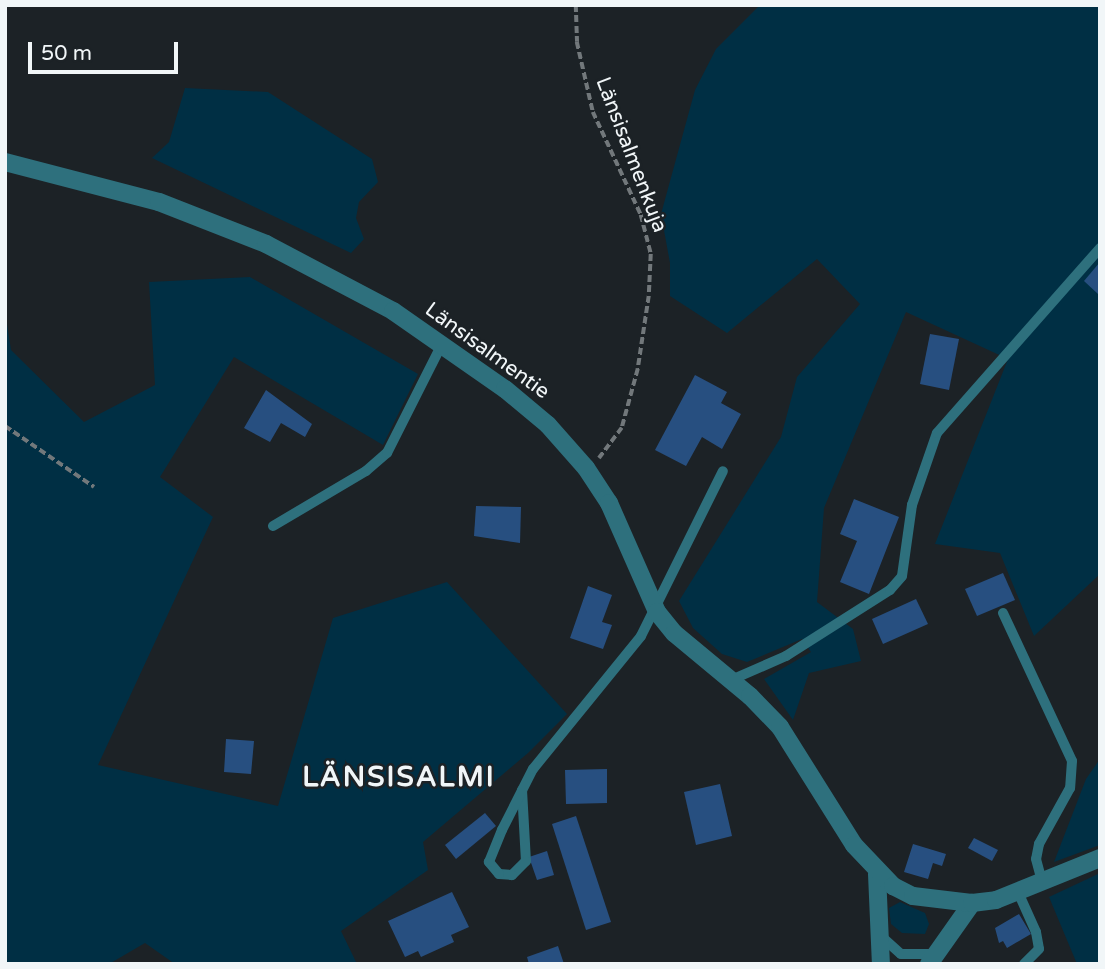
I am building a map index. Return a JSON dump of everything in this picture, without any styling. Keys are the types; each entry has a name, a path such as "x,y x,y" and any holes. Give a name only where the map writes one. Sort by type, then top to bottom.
{"street":[{"name":"Länsisalmentie","path":"5,162 109,187 206,218 350,286 442,344 548,425 586,468 609,503 653,605 674,633 731,680 789,739 877,874 913,896 972,904 1018,892 1100,858"},
{"path":"877,874 882,936 881,964"},
{"path":"933,959 972,904"}],"lane":[{"path":"731,680 786,656 890,590 902,576 912,505 937,433 975,396 1010,346 1045,314 1066,283 1100,248"},
{"path":"273,526 366,471 387,453 442,344"},
{"path":"522,790 526,861 512,875 499,874 489,862 522,790 572,715 641,636 653,605 686,553 723,471"},
{"path":"1003,613 1072,761 1070,788 1039,844 1036,859 1042,881"},
{"path":"1018,892 1036,932 1039,949 1024,964"},
{"path":"882,936 901,954 933,959"}],"path":[{"name":"Länsisalmenkuja","path":"576,5 577,42 593,112 641,215 650,254 649,296 638,369 622,428 586,468"},
{"path":"5,426 94,487"}],"shaded area":[{"path":"760,5 1100,5 1100,574 1034,636 1000,553 935,544 1008,359 906,312 824,508 817,602 853,629 861,661 809,673 793,720 764,679 811,652 802,639 747,662 722,654 693,628 679,601 781,437 797,377 860,304 817,259 727,333 670,296 670,263 661,214 695,90 716,49"},
{"path":"185,88 268,92 372,159 378,182 359,202 356,218 364,239 351,253 152,158 169,142"},
{"path":"250,277 418,374 383,445 234,357 160,477 213,517 98,765 278,806 333,618 447,582 567,714 528,753 423,842 428,870 341,931 357,964 175,964 145,943 109,964 5,964 5,311 11,350 84,422 155,385 149,282"},
{"path":"1100,759 1100,845 1054,862 1086,779"},
{"path":"1098,874 1100,964 1077,964 1049,897"},
{"path":"900,902 925,913 929,924 925,934 902,933 891,924 889,908"}],"building":[{"path":"1100,262 1100,292 1098,294 1084,281"},
{"path":"930,334 959,339 949,390 920,384"},
{"path":"695,375 727,392 721,403 741,414 722,449 702,437 686,466 655,450"},
{"path":"266,390 312,424 305,437 281,423 270,442 244,428"},
{"path":"854,499 899,517 869,594 840,582 857,541 840,534"},
{"path":"476,506 521,507 520,543 474,536"},
{"path":"1003,573 1015,600 977,616 965,589"},
{"path":"588,586 612,595 602,622 612,625 603,649 570,638"},
{"path":"916,599 928,624 883,644 872,619"},
{"path":"226,739 254,741 251,774 224,772"},
{"path":"607,769 607,803 566,804 565,770"},
{"path":"720,784 732,836 696,845 684,792"},
{"path":"485,813 496,826 456,859 445,845"},
{"path":"576,816 611,922 586,930 552,824"},
{"path":"974,838 998,850 992,861 968,848"},
{"path":"913,844 946,854 942,866 933,863 928,879 904,872"},
{"path":"547,851 554,875 537,880 529,857"},
{"path":"452,892 469,927 451,935 454,942 421,957 418,951 405,957 388,921"},
{"path":"1019,914 1031,934 1007,948 1003,941 999,943 995,928"},
{"path":"558,946 564,964 529,964 527,957"}],"district":[{"name":"LÄNSISALMI","path":"399,777"}]}
